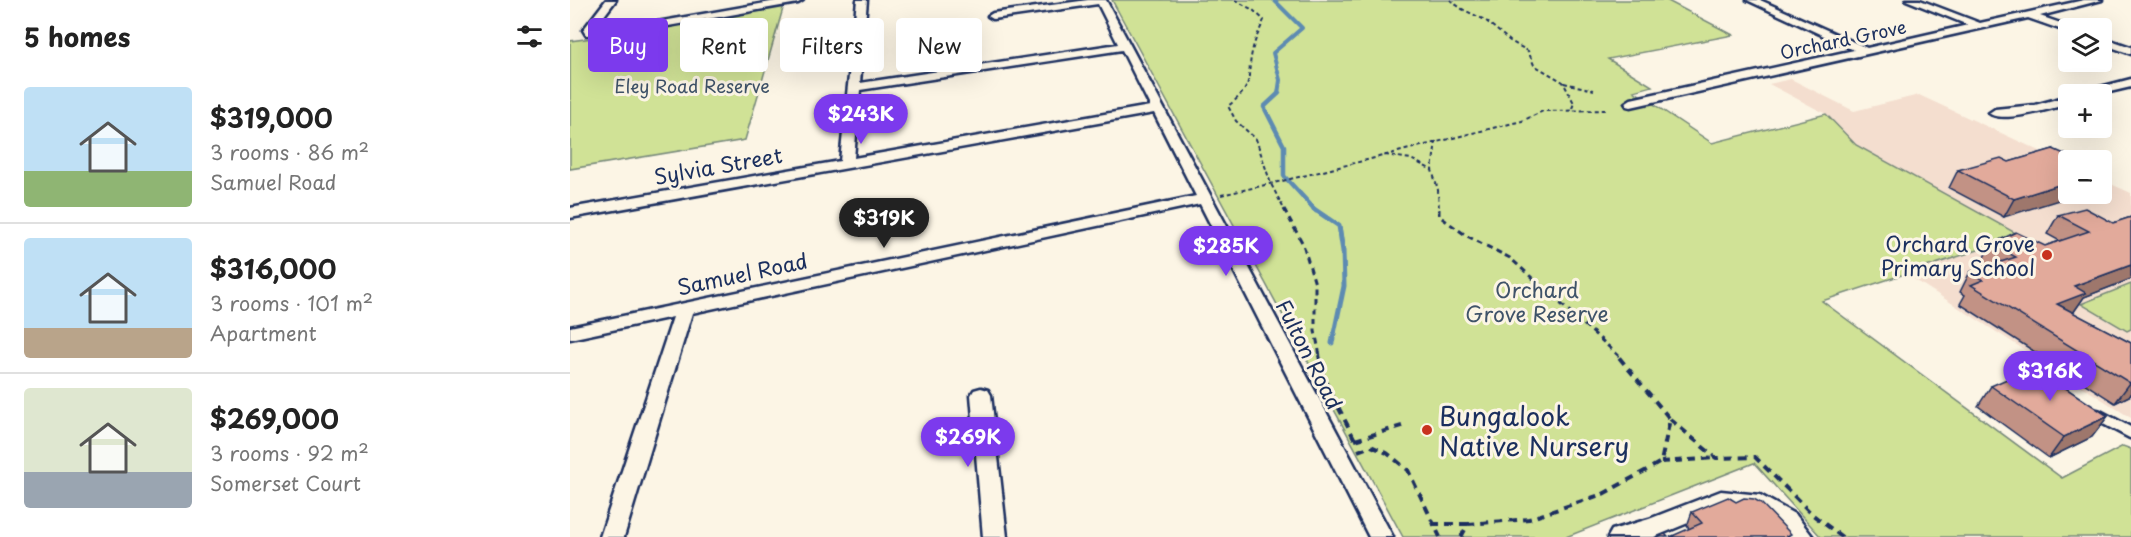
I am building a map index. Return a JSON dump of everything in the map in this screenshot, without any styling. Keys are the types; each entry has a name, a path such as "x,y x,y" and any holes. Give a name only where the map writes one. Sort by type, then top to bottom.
{"street":[{"path":"611,0 588,30 590,33 640,28 798,0"},
{"path":"847,163 862,0"},
{"path":"993,16 1102,0"},
{"name":"Fulton Road","path":"1102,0 1381,537"},
{"path":"1752,0 1865,51"},
{"path":"1911,0 1979,26"},
{"name":"Orchard Grove","path":"1631,103 2090,0"},
{"path":"2030,15 2058,25"},
{"path":"2112,44 2131,51"},
{"path":"854,87 1126,46"},
{"path":"2112,88 2131,83"},
{"path":"1995,113 2036,109 2058,103"},
{"name":"Sylvia Street","path":"570,213 1157,109"},
{"name":"Samuel Road","path":"570,333 1204,199"},
{"path":"612,537 685,308"},
{"path":"981,395 995,537"},
{"path":"1620,537 1652,528 1721,500 1752,502 1788,522 1801,537"}],"lane":[{"path":"2084,407 2131,433"}],"path":[{"path":"1450,0 1462,9 1485,20 1510,41 1528,51 1534,65 1563,82 1594,90"},
{"path":"1236,1 1253,10 1264,20 1252,51 1250,76 1245,93 1228,106 1236,121 1256,139 1271,184 1303,244 1316,284 1315,331 1324,379 1354,440"},
{"path":"1563,82 1574,103 1571,111"},
{"path":"1204,199 1316,174 1436,141 1522,121 1543,111 1608,110"},
{"path":"1436,141 1432,170 1438,190 1439,216 1467,236 1510,258 1538,282 1624,361 1670,419 1716,458"},
{"path":"1383,155 1411,159 1432,170"},
{"path":"1661,462 1670,419"},
{"path":"1336,452 1354,440 1402,426"},
{"path":"1336,452 1371,446 1387,453 1408,470 1440,537"},
{"path":"1432,524 1468,524 1529,519 1603,494 1661,462 1755,457 1813,515 1842,537"},
{"path":"1461,537 1468,524"}],"shaded area":[{"name":"Orchard Grove Primary School","path":"1791,79 1854,111 1919,95 2058,159 2058,204 2112,204 2112,184 2131,193 2131,418 1906,274 2020,236 1856,145 1826,114 1769,84"}],"green space":[{"name":"Orchard Grove Reserve","path":"1112,0 1666,0 1733,35 1608,59 1652,86 1634,91 1712,143 1826,114 1856,145 2021,236 1822,301 2062,478 2123,446 2131,449 2131,537 1821,537 1754,463 1566,537 1403,537"},
{"name":"Eley Road Reserve","path":"784,5 768,60 768,18 714,18"},
{"name":"Eley Road Reserve","path":"680,24 680,72 765,72 745,140 570,169 570,41 588,39 588,72 668,72 668,27"},
{"path":"2131,284 2131,329 2127,331 2081,304"}],"building":[{"path":"2053,149 2058,151 2058,185 2014,199 1958,170 2001,158 2009,162"},
{"path":"2085,208 2113,223 2131,217 2131,265 2074,286 2086,293 2057,304 2131,343 2131,383 1971,285 1983,280 1970,272 2016,257 1991,244 2016,232 2045,246 2089,231 2058,215"},
{"path":"2034,367 2108,416 2064,437 1991,386"},
{"path":"1728,497 1736,502 1744,498 1754,499 1761,503 1791,534 1785,537 1670,537 1702,523 1692,512"}],"waterway":[{"path":"1274,0 1302,28 1273,53 1280,80 1278,94"},
{"path":"1278,94 1264,107 1284,146 1284,176 1314,209"},
{"path":"1314,209 1339,226 1343,251 1344,286 1332,343"}],"place":[{"name":"Orchard Grove Primary School","path":"2047,255"},
{"name":"Bungalook Native Nursery","path":"1427,430"}]}
